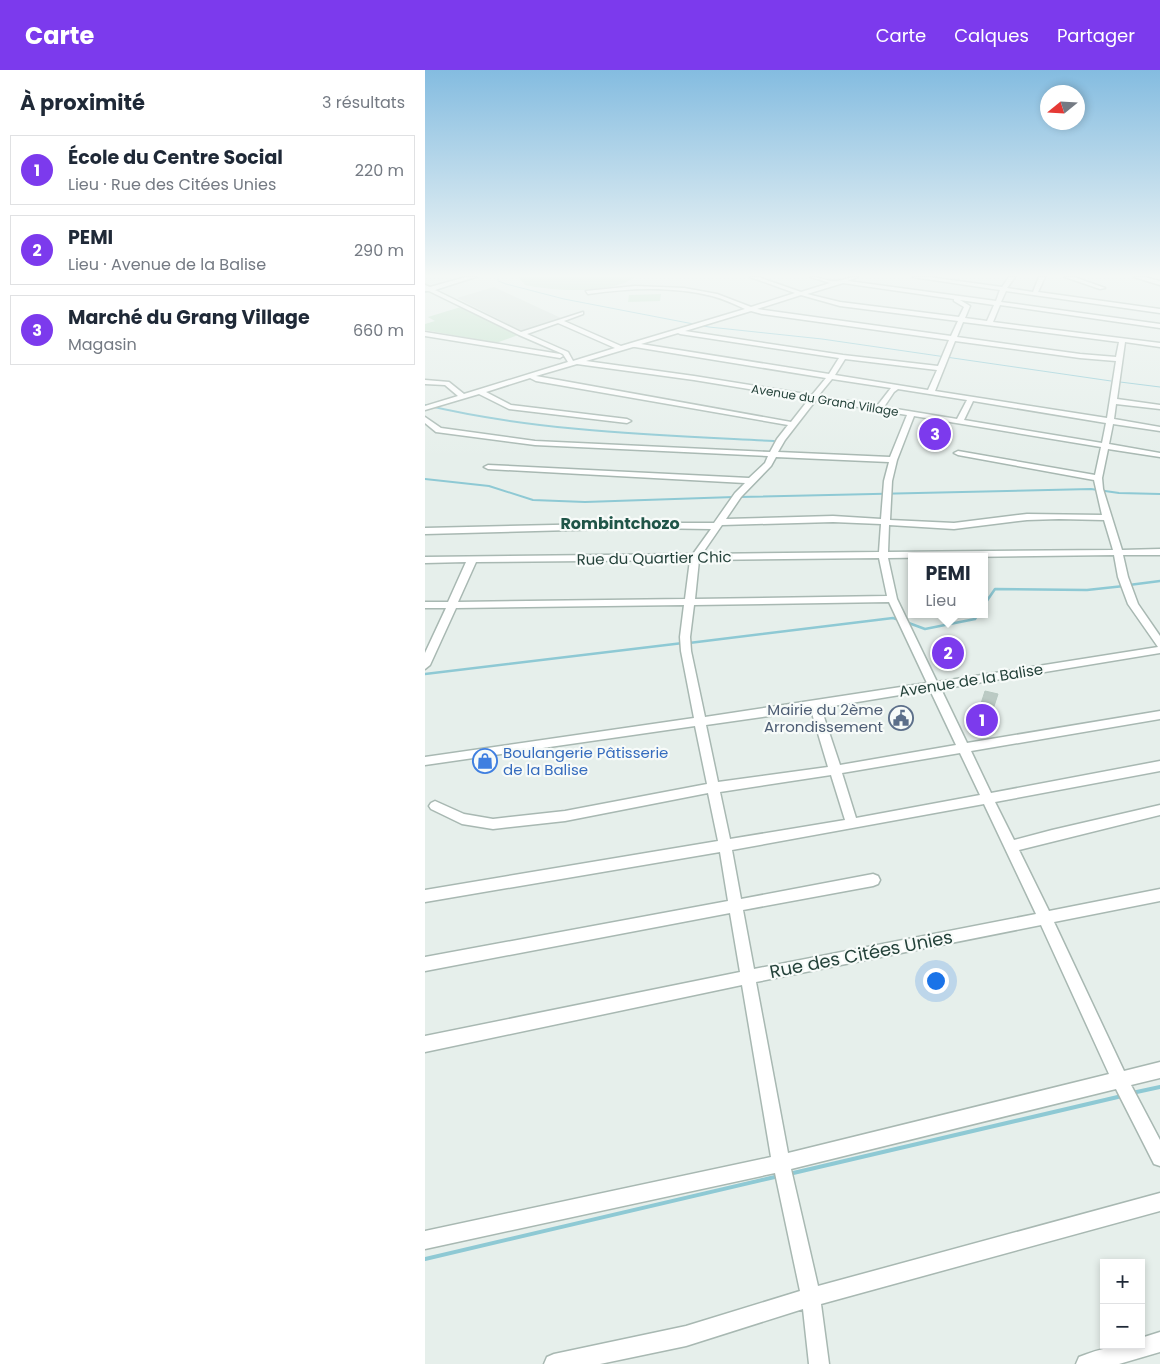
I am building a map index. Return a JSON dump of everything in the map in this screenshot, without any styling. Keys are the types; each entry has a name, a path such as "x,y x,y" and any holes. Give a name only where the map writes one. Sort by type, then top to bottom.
{"street":[{"path":"446,337 566,357 590,358 619,366"},
{"path":"529,337 566,353 566,357 575,363"},
{"path":"595,337 622,349"},
{"path":"425,408 661,337"},
{"path":"717,337 940,368"},
{"path":"931,391 952,337"},
{"path":"955,337 1080,356 1119,359"},
{"path":"1099,337 1160,345"},
{"path":"1121,340 1110,421 1098,478 1099,491 1133,604 1160,644"},
{"path":"635,345 1160,429"},
{"path":"603,354 607,362"},
{"path":"819,1364 811,1297 784,1172 725,846 686,652 685,637 695,558 736,498 768,464 781,439 831,376 843,356"},
{"name":"Avenue du Grand Village","path":"575,363 619,366 1160,455"},
{"path":"531,376 536,379 792,424"},
{"path":"425,382 447,383 462,396"},
{"path":"879,409 891,391 897,387"},
{"path":"479,391 509,407 627,421"},
{"path":"959,422 971,399"},
{"path":"1113,401 1160,407"},
{"path":"911,414 893,460 887,496 883,555 892,600 1045,918 1122,1084 1160,1158"},
{"path":"425,419 439,430 535,443 773,456 893,460"},
{"path":"958,453 1098,478"},
{"path":"487,467 751,481"},
{"path":"425,531 499,531 719,524 805,519 954,526 1027,517 1107,518"},
{"name":"Rue du Quartier Chic","path":"988,554 1160,552"},
{"name":"Rue du Quartier Chic","path":"425,560 908,555"},
{"path":"425,664 453,606 472,560"},
{"path":"425,605 729,600 892,600"},
{"name":"Avenue de la Balise","path":"425,761 815,706 1160,650"},
{"path":"815,706 852,824"},
{"path":"435,806 463,819 493,824 565,816 712,788 836,770 962,747 1160,715"},
{"path":"425,896 852,824 1160,766"},
{"path":"1010,847 1052,835 1160,810"},
{"path":"425,964 873,880"},
{"name":"Rue des Citées Unies","path":"425,1044 1160,895"},
{"path":"425,1240 784,1172 1122,1084 1160,1070"},
{"path":"554,1364 686,1336 811,1297 1160,1202"},
{"path":"1086,1364 1160,1342"}],"green space":[{"path":"465,337 511,337 496,343"}],"building":[{"path":"941,643 963,652 956,662 934,654"},
{"path":"985,691 998,694 985,734 972,732"}],"waterway":[{"path":"807,337 1111,381"},
{"path":"1120,382 1160,387"},
{"path":"425,405 468,414 555,427 774,441"},
{"path":"425,479 489,486 533,500 585,502 734,497"},
{"path":"739,497 1091,489 1119,493 1160,494"},
{"path":"1129,585 1160,581"},
{"path":"988,599 995,589 1087,590 1124,586"},
{"path":"689,643 893,618 899,620"},
{"path":"906,622 925,629 976,618"},
{"path":"425,674 683,643"},
{"path":"1132,1093 1160,1087"},
{"path":"789,1174 1122,1096"},
{"path":"425,1259 779,1176"}],"place":[{"name":"Marché du Grang Village","path":"935,434"},
{"name":"PEMI","path":"948,653"},
{"name":"Mairie du 2ème Arrondissement","path":"901,718"},
{"name":"École du Centre Social","path":"982,720"},
{"name":"Boulangerie Pâtisserie de la Balise","path":"485,761"}],"district":[{"name":"Rombintchozo","path":"620,523"}]}
